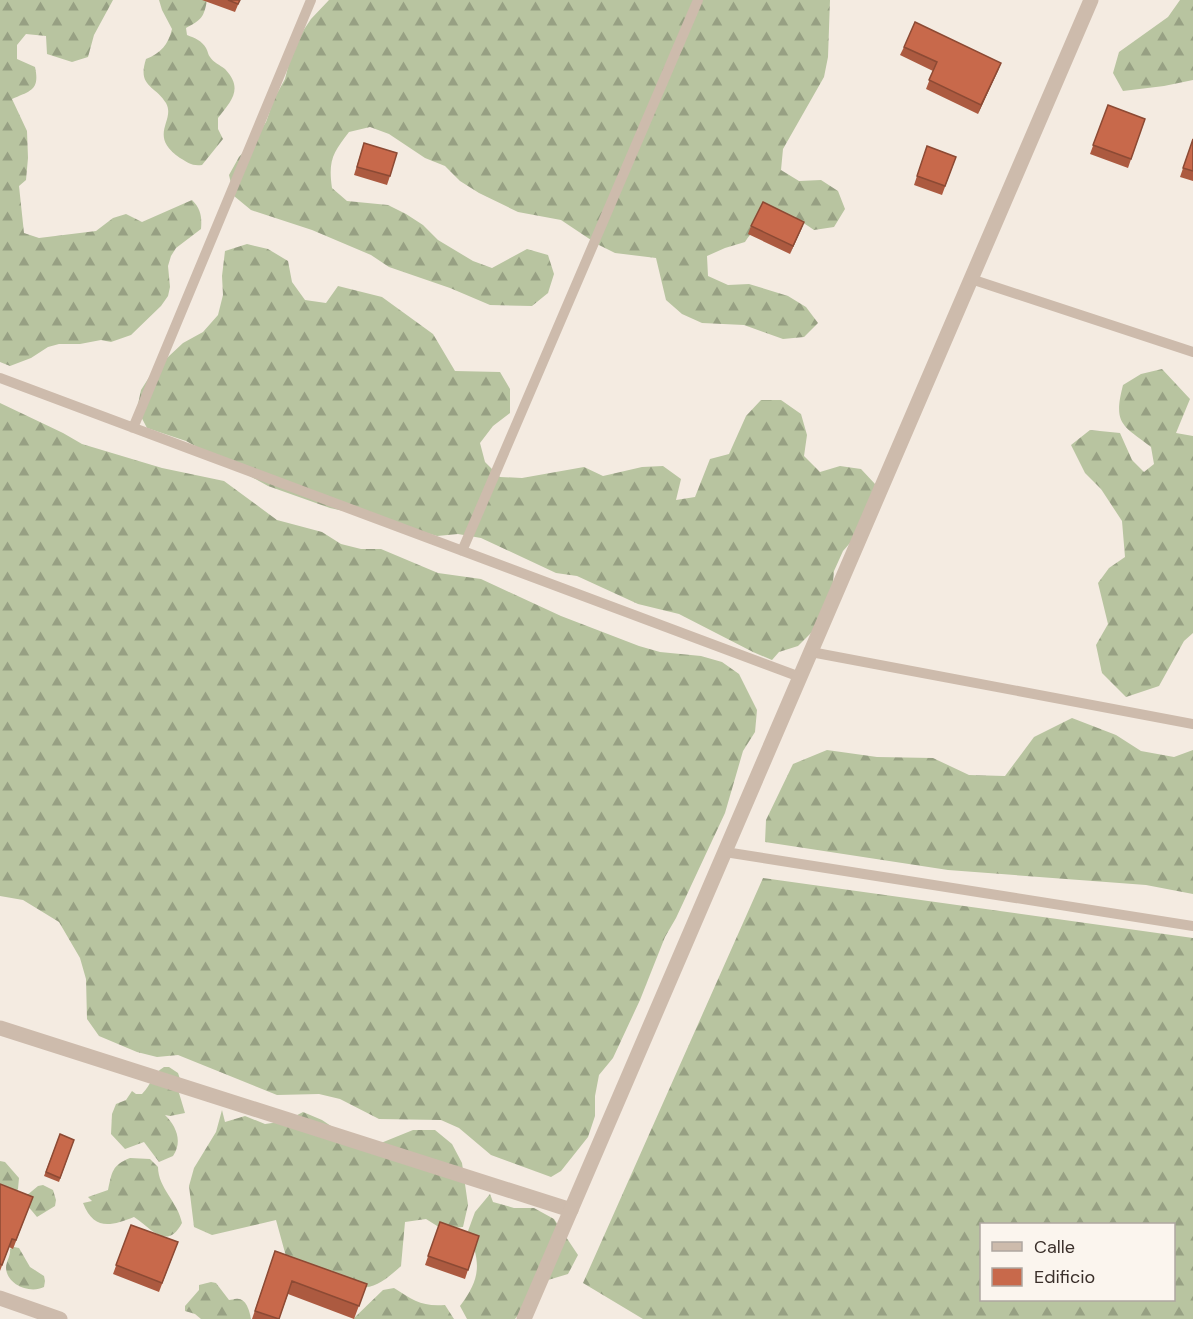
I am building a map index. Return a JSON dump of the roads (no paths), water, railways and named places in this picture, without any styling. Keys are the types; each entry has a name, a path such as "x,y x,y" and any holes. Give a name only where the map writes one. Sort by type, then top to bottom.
{"street":[{"path":"524,1319 1091,0"},
{"path":"0,1028 571,1210"},
{"path":"0,1298 60,1319"}],"lane":[{"path":"133,428 311,0"},
{"path":"462,551 698,0"},
{"path":"971,279 1193,352"},
{"path":"0,378 800,677"},
{"path":"811,652 1193,724"},
{"path":"725,852 1193,926"}]}
